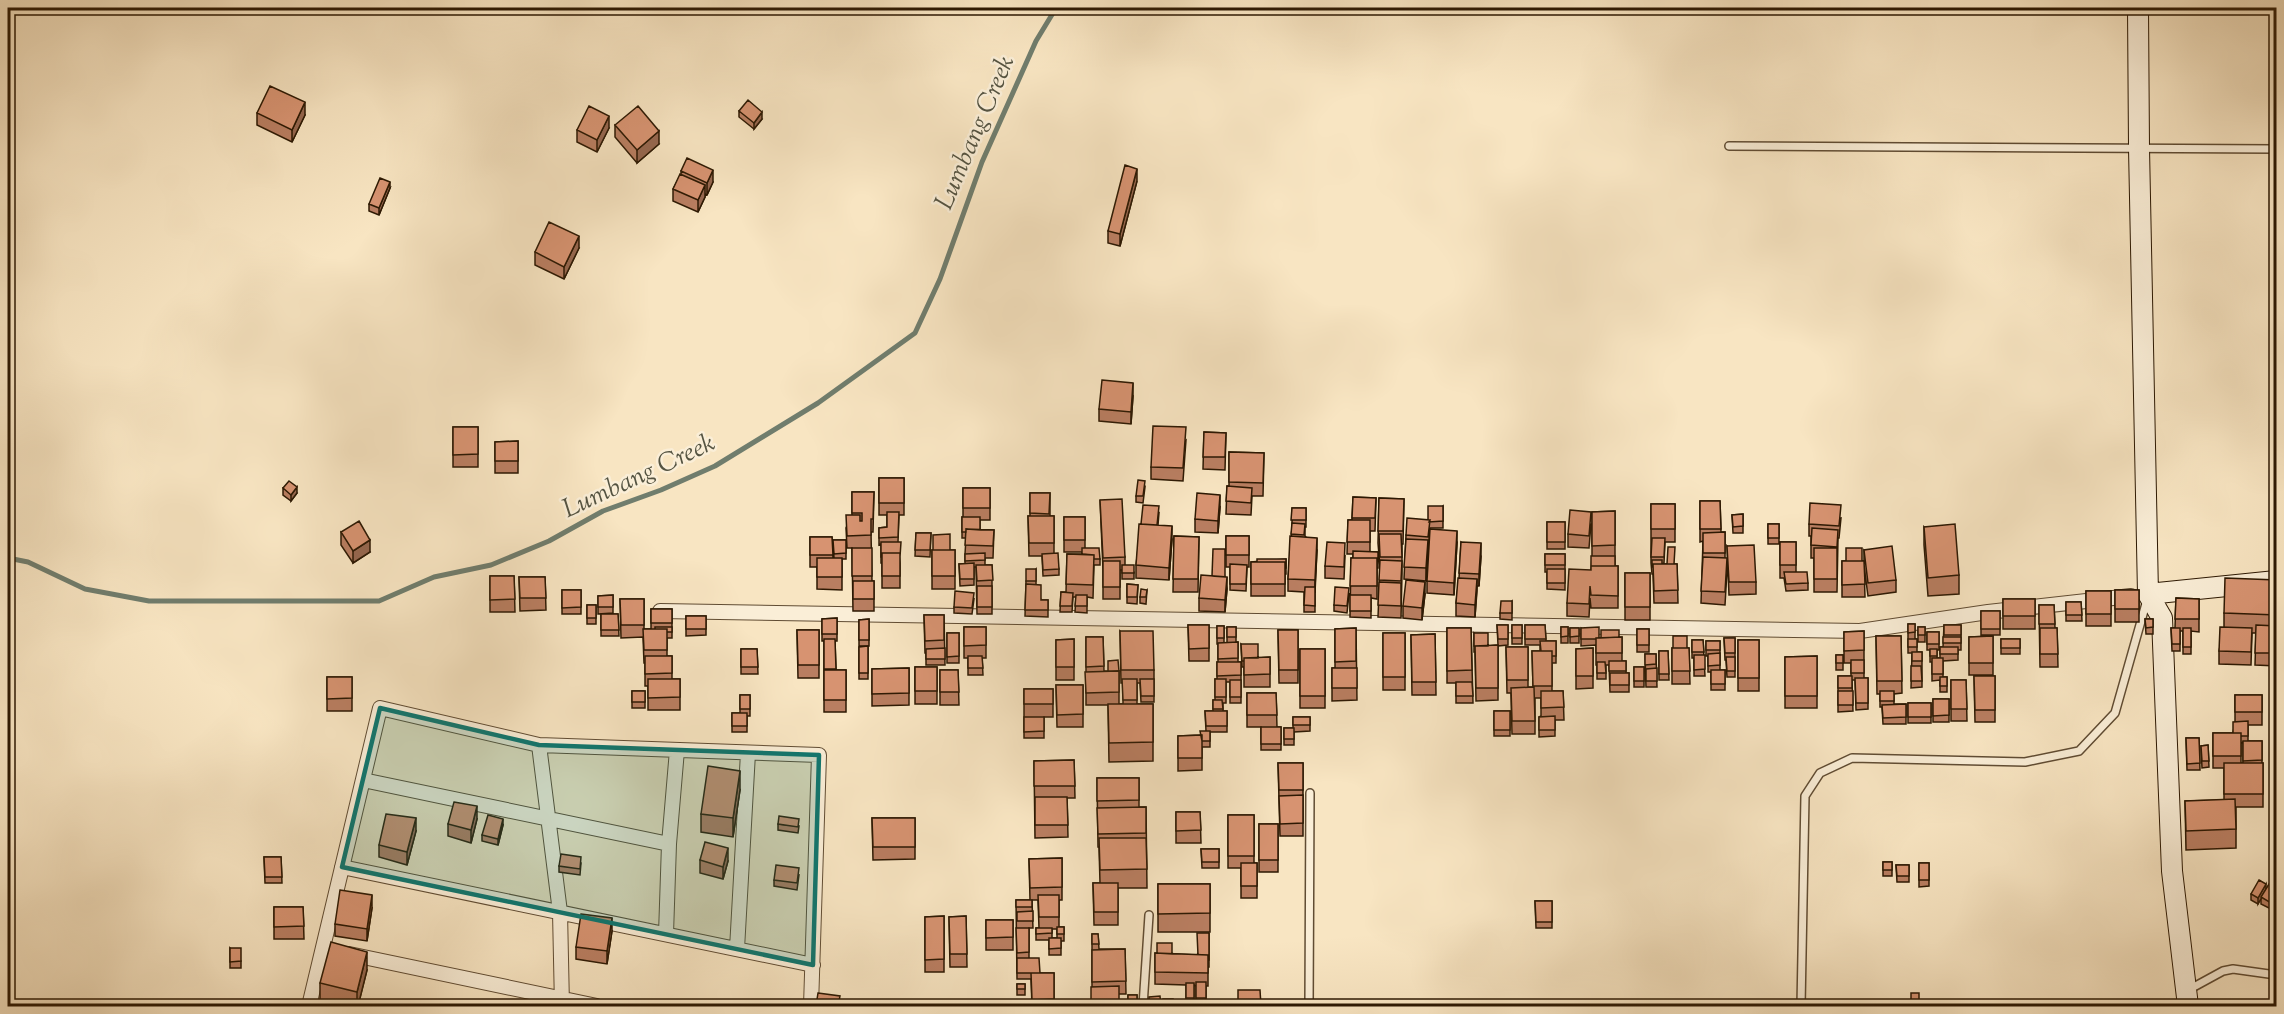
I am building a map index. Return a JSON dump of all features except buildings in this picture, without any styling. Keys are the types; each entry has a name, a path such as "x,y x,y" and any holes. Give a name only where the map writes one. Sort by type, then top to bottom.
{"street":[{"path":"2138,8 2148,594 2162,618 2172,871 2181,958 2188,998"},
{"path":"660,611 1860,631 1988,612 2277,581"},
{"path":"309,1006 380,708 539,745 819,755 811,1006"},
{"path":"539,745 560,912 562,1003"},
{"path":"666,934 669,844 677,750"},
{"path":"737,949 748,753"},
{"path":"363,780 669,844"},
{"path":"342,867 813,965"},
{"path":"323,949 562,1003 597,1006"}],"lane":[{"path":"1729,146 2277,149"},
{"path":"1801,1006 1805,796 1820,773 1852,758 2025,762 2079,751 2115,713 2148,594"},
{"path":"1309,1006 1310,793"},
{"path":"1143,1006 1149,915"},
{"path":"2188,998 2223,971 2233,969 2277,975"}],"highlighted area":[{"path":"380,708 539,745 819,755 813,965 342,867"}],"waterway":[{"name":"Lumbang Creek","path":"8,558 28,562 85,589 149,601 379,601 434,577 491,565 549,541 603,511 661,490 715,466 818,403 915,333 940,279 982,162 1036,41 1056,8"}]}
